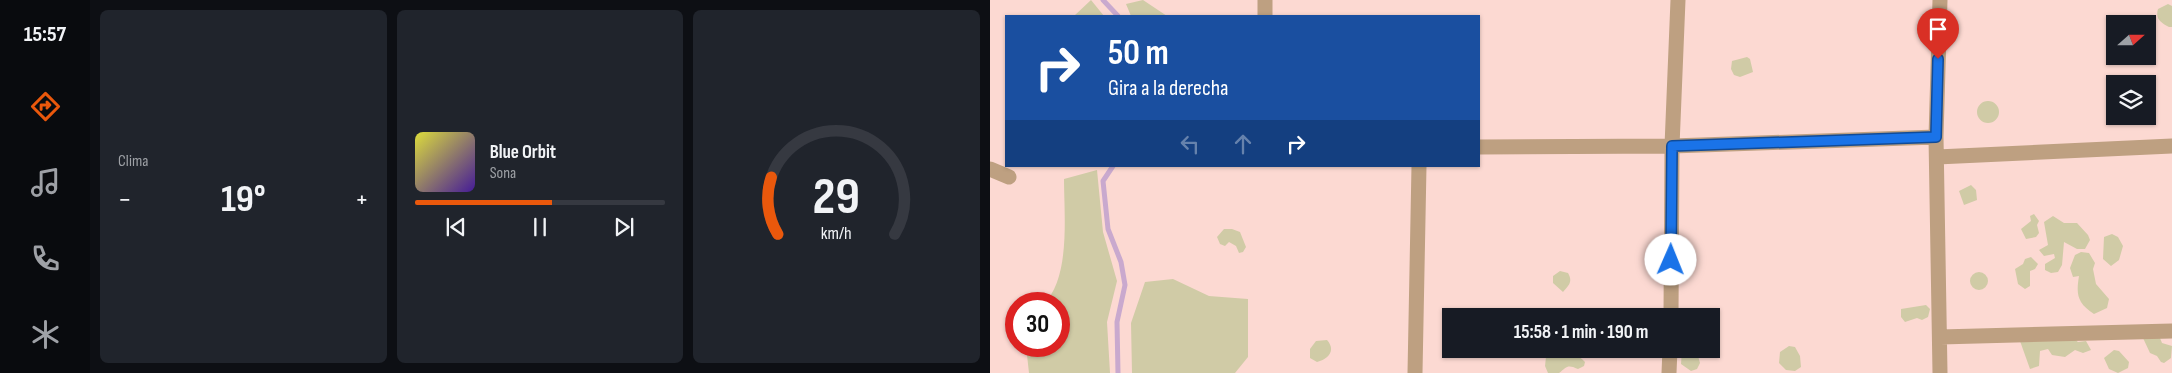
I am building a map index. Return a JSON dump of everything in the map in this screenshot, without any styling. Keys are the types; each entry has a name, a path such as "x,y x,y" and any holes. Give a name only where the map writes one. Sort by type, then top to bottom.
{"street":[{"path":"1264,0 1265,15"},
{"path":"1671,308 1672,146 1678,0"},
{"path":"1940,0 1936,137 1940,373"},
{"path":"1480,147 1672,146 1936,137"},
{"path":"1936,156 2172,146"},
{"path":"1415,373 1419,167"},
{"path":"990,169 1009,177"},
{"path":"1940,337 2172,331"},
{"path":"1670,358 1670,373"}],"shaded area":[{"path":"1091,0 1103,15 1075,15"},
{"path":"1143,0 1166,15 1131,15 1126,4"},
{"path":"2168,4 2172,6 2172,27 2161,22 2157,15 2158,9"},
{"path":"1747,57 1750,59 1753,72 1740,77 1734,75 1731,69 1732,61"},
{"path":"1988,101 1996,104 1999,112 1996,120 1988,123 1980,120 1977,112 1980,104"},
{"path":"1097,170 1103,232 1117,281 1107,322 1110,373 1029,373 1027,357 1070,357 1070,292 1052,292 1062,263 1064,245 1064,179"},
{"path":"1971,185 1976,190 1977,200 1964,205 1959,191"},
{"path":"2034,214 2039,221 2037,225 2039,233 2036,237 2026,239 2021,229 2031,221 2030,216"},
{"path":"2053,216 2064,223 2077,223 2090,240 2085,249 2077,249 2064,242 2062,265 2058,272 2051,273 2045,270 2045,264 2055,258 2054,254 2044,256 2039,250 2048,245 2044,222"},
{"path":"1224,229 1240,232 1246,247 1243,252 1239,253 1236,246 1229,242 1225,246 1220,244 1217,237"},
{"path":"2112,234 2118,237 2123,246 2119,260 2111,266 2103,259 2104,237"},
{"path":"2081,252 2089,253 2095,263 2093,269 2096,284 2109,299 2107,308 2094,314 2081,302 2078,293 2079,276 2073,277 2070,268 2075,255"},
{"path":"2031,257 2038,264 2035,269 2030,271 2030,286 2025,289 2018,284 2015,269 2023,264 2025,259"},
{"path":"1560,271 1568,273 1570,279 1569,285 1563,292 1553,283 1553,276"},
{"path":"1979,272 1985,275 1988,281 1985,287 1979,290 1973,287 1970,281 1973,275"},
{"path":"1173,279 1209,296 1248,299 1248,357 1235,373 1132,373 1131,323 1145,282"},
{"path":"1926,305 1930,309 1928,317 1922,320 1917,318 1905,322 1901,317 1901,309"},
{"path":"2073,338 2078,342 2086,341 2091,350 2083,353 2075,350 2065,357 2052,355 2048,349 2040,351 2039,366 2030,369 2020,341"},
{"path":"2143,338 2160,338 2162,343 2172,346 2171,358 2164,363 2161,362 2157,356 2150,353"},
{"path":"1327,340 1331,347 1330,354 1325,359 1317,362 1310,358 1310,349 1316,341"},
{"path":"1789,346 1795,347 1800,356 1801,367 1795,371 1786,370 1779,363 1780,352"},
{"path":"2114,350 2119,351 2129,362 2128,368 2118,373 2109,369 2104,358"},
{"path":"1546,358 1580,358 1585,362 1584,366 1578,369 1569,366 1559,373 1548,373 1545,366"},
{"path":"1681,358 1699,358 1700,363 1697,369 1691,371 1681,364"}],"waterway":[{"path":"1103,0 1117,15"},
{"path":"1112,167 1103,181 1108,229 1121,262 1125,285 1117,322 1118,373"}],"route":[{"path":"1671,260 1672,146 1936,137 1938,59"}]}
